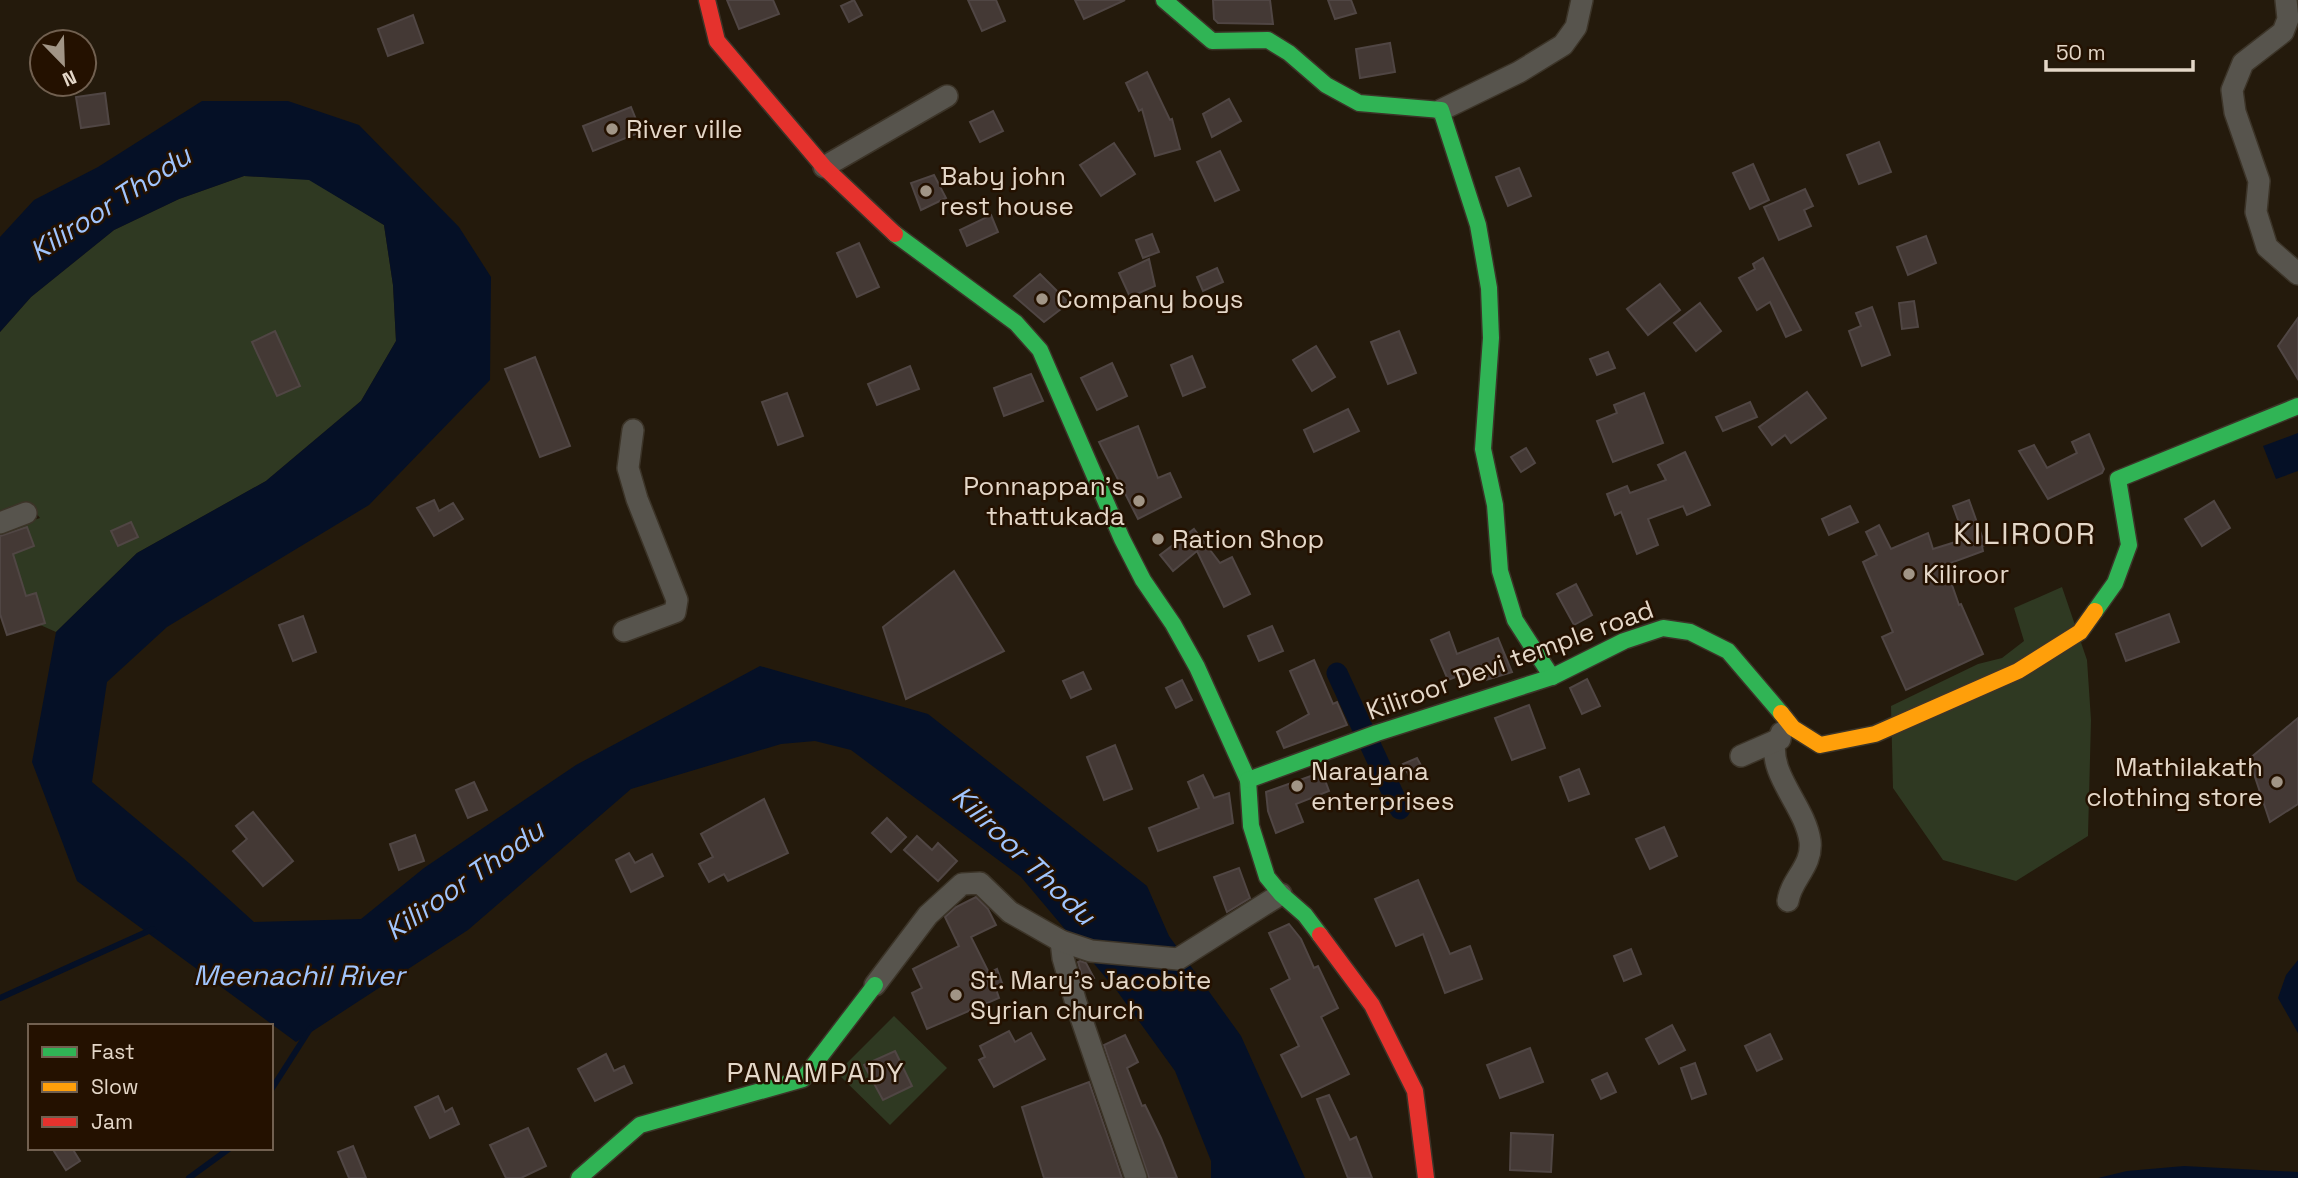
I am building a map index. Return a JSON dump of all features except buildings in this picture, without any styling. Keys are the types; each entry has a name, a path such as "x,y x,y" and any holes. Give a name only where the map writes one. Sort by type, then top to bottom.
{"street":[{"path":"707,0 717,41 824,167 899,238 1016,323 1040,350 1122,540 1143,580 1173,624 1197,667 1248,780 1251,826 1267,877 1281,894 1305,915 1372,1005 1415,1091 1426,1177"},
{"path":"1164,0 1212,41 1268,40 1289,53 1326,85 1360,103 1441,110 1519,72 1563,45 1576,27 1582,0"},
{"path":"2286,0 2288,19 2283,32 2243,63 2232,90 2235,112 2259,181 2256,212 2267,247 2298,274"},
{"path":"824,167 947,96"},
{"path":"1441,110 1478,225 1489,288 1491,338 1483,449 1495,505 1500,571 1515,620 1552,677"},
{"name":"Kiliroor Devi temple road","path":"1248,780 1377,733 1552,677 1624,641 1663,628 1678,628 1690,632 1728,651 1793,728 1820,745 1875,734 2018,671 2080,632 2115,583 2129,545 2118,479 2298,406"},
{"path":"624,631 675,612 677,600 637,499 628,468 633,430"},
{"path":"0,523 26,513"},
{"path":"1741,756 1780,738 1784,717"},
{"path":"1775,741 1773,755 1810,841 1809,859 1790,890 1788,901"},
{"path":"579,1178 640,1125 803,1079 929,915 962,884 980,883 1010,912 1066,943 1091,951 1178,960 1281,894"},
{"path":"1066,943 1063,958 1076,1003 1136,1178"}],"green space":[{"path":"244,176 309,179 384,225 393,285 396,341 361,401 266,481 137,553 56,632 0,607 0,531 40,518 27,501 0,513 0,332 31,297 114,230 179,199"},
{"path":"2062,587 2087,660 2091,720 2088,836 2016,881 1943,860 1893,788 1891,706 1978,664 2002,658 2024,641 2014,608"},
{"path":"894,1016 947,1068 890,1125 837,1073"}],"water":[{"name":"Meenachil River","path":"202,101 288,101 359,125 459,227 491,277 490,380 369,505 167,627 107,682 92,782 189,863 254,922 361,919 424,868 576,765 760,666 928,714 1147,886 1169,936 1241,1036 1305,1178 1211,1178 1211,1161 1175,1071 1117,991 1021,877 851,750 815,741 781,744 631,789 468,930 296,1042 77,881 32,762 56,632 137,553 266,481 361,401 396,341 393,285 384,225 309,180 244,176 179,199 114,230 31,297 0,332 0,237 34,200 98,167"},
{"path":"2298,433 2298,471 2276,479 2263,446"},
{"path":"2298,960 2298,1033 2278,998 2286,975"},
{"path":"2184,1166 2298,1172 2298,1178 2098,1178 2127,1171"}],"waterway":[{"path":"1337,673 1400,809"},
{"path":"0,998 153,929"},
{"path":"273,1087 310,1029"},
{"path":"189,1178 227,1150"}],"traffic: fast":[{"path":"1164,0 1212,41 1268,40 1289,53 1326,85 1359,103 1441,110 1478,225 1489,288 1491,338 1483,449 1495,505 1500,571 1515,620 1552,677"},
{"path":"895,234 1016,323 1040,350 1122,539 1143,580 1173,624 1197,667 1248,780 1251,826 1267,877 1281,894 1305,915 1320,935"},
{"path":"2095,611 2115,583 2129,545 2118,479 2298,406"},
{"path":"1248,780 1377,733 1552,677 1624,641 1663,628 1690,632 1728,651 1781,713"},
{"path":"579,1178 640,1125 803,1079 875,985"}],"traffic: slow":[{"path":"1781,713 1793,728 1820,745 1875,734 2018,671 2080,632 2095,611"}],"traffic: jam":[{"path":"707,0 717,41 824,167 895,234"},
{"path":"1320,935 1372,1005 1415,1091 1426,1178"}],"place":[{"name":"River ville","path":"612,129"},
{"name":"Baby john rest house","path":"926,191"},
{"name":"Company boys","path":"1042,299"},
{"name":"Ponnappan's thattukada","path":"1139,501"},
{"name":"Ration Shop","path":"1158,539"},
{"name":"Kiliroor","path":"1909,574"},
{"name":"Mathilakath clothing store","path":"2277,782"},
{"name":"Narayana enterprises","path":"1297,786"},
{"name":"St. Mary's Jacobite Syrian church","path":"956,995"}],"district":[{"name":"KILIROOR","path":"2025,534"},
{"name":"PANAMPADY","path":"816,1072"}],"water label":[{"name":"Kiliroor Thodu","path":"110,203"},
{"name":"Kiliroor Thodu","path":"1024,855"},
{"name":"Kiliroor Thodu","path":"464,880"}]}
